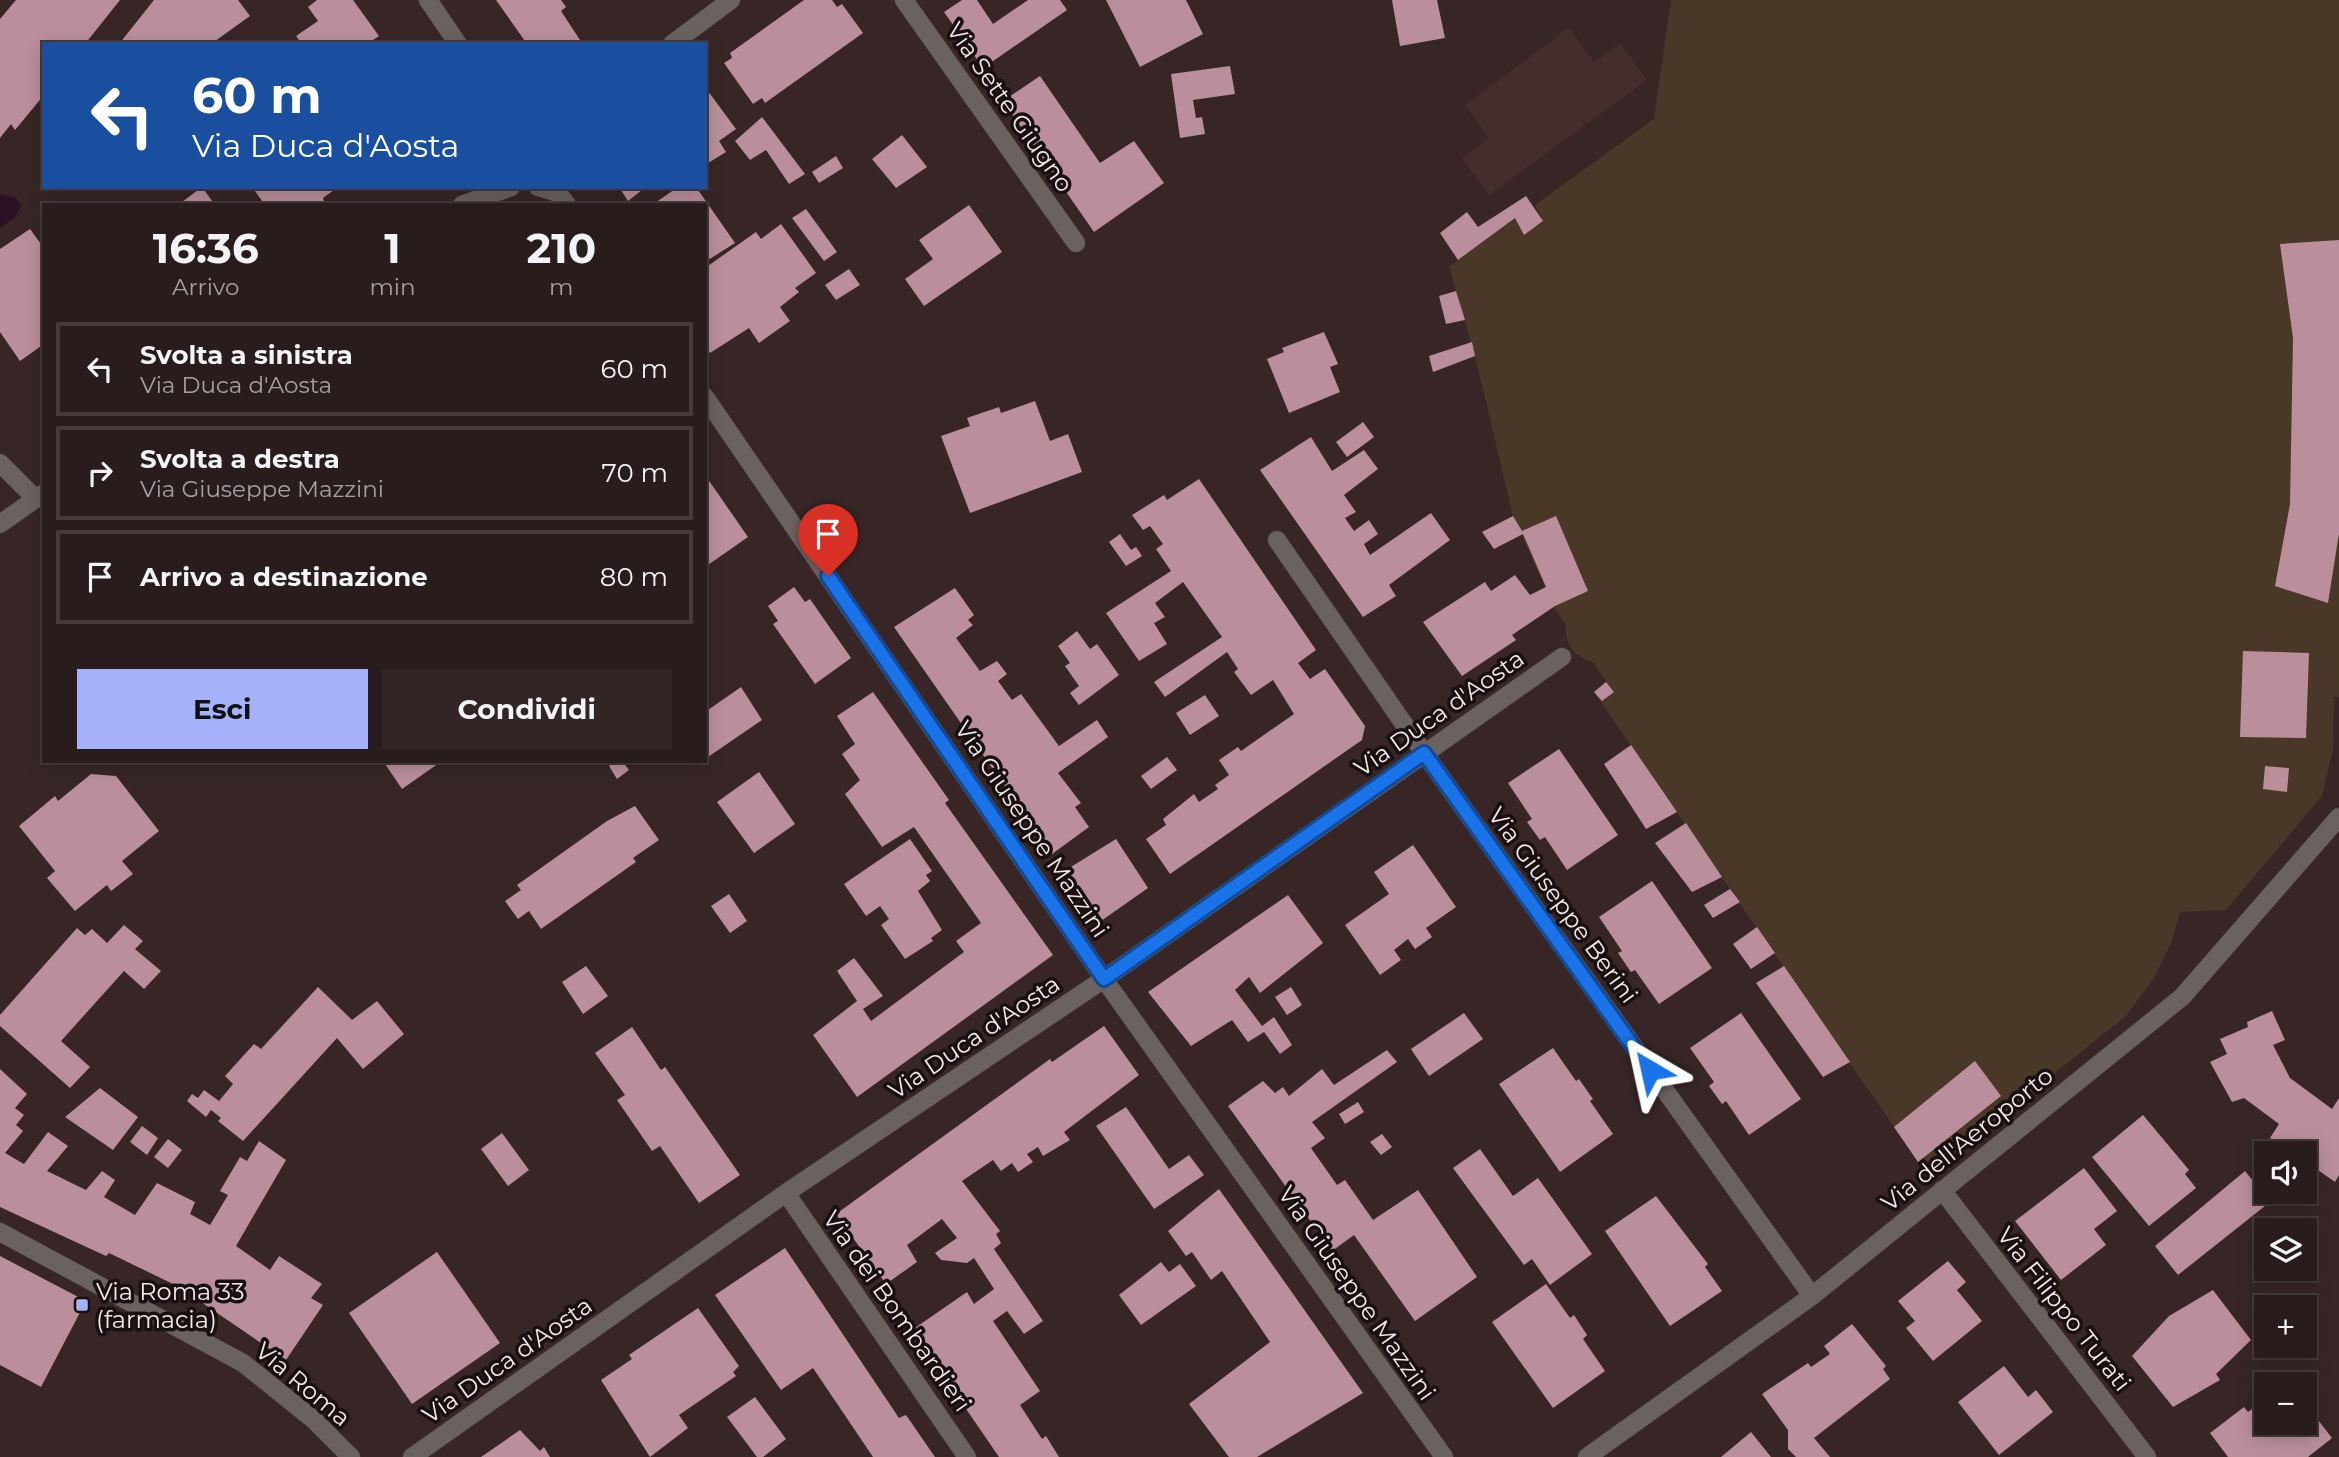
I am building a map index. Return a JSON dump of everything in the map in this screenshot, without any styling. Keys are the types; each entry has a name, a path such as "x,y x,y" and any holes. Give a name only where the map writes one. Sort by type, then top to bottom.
{"street":[{"path":"428,0 457,42"},
{"path":"675,42 731,0"},
{"name":"Via Sette Giugno","path":"904,0 1076,243"},
{"path":"467,203 506,189"},
{"path":"545,189 558,193 566,203"},
{"name":"Via Giuseppe Mazzini","path":"707,400 1104,979 1444,1457"},
{"path":"0,463 40,496 0,524"},
{"name":"Via Giuseppe Berini","path":"1277,540 1424,753 1812,1296"},
{"name":"Via Duca d'Aosta","path":"412,1457 786,1193 1104,979 1562,657"},
{"name":"Via dell'Aeroporto","path":"1587,1457 1812,1296 2182,997 2339,817"},
{"name":"Via Filippo Turati","path":"1942,1191 2147,1457"},
{"name":"Via dei Bombardieri","path":"786,1193 968,1457"},
{"name":"Via Roma","path":"0,1232 243,1363 314,1420 351,1457"}],"shaded area":[{"path":"1671,0 2339,0 2339,697 2334,697 2333,750 2322,796 2226,910 2180,912 2172,941 2154,978 2126,1016 1927,1175 1594,692 1606,682 1593,662 1581,658 1569,644 1566,626 1553,605 1513,516 1475,356 1449,267 1515,218 1524,234 1543,222 1535,205 1654,119"},
{"path":"1569,28 1594,62 1620,43 1647,80 1489,195 1462,158 1489,138 1465,105"},
{"path":"0,194 16,198 21,206 15,217 0,228"}],"building":[{"path":"16,0 120,0 87,42 42,42 42,97 15,130 11,124 0,138 0,19"},
{"path":"154,0 238,0 250,16 214,42 121,42"},
{"path":"317,0 353,0 379,36 370,42 300,42 296,36 318,21 308,7"},
{"path":"496,0 561,0 566,7 561,11 580,40 526,42"},
{"path":"804,0 832,0 837,7 842,4 863,33 765,103 762,98 753,104 724,63 732,58 730,53"},
{"path":"962,0 977,0 993,24 1028,0 1060,0 1067,10 983,68 944,12"},
{"path":"1106,0 1186,0 1203,34 1140,67"},
{"path":"1392,0 1437,0 1445,38 1400,46"},
{"path":"1230,66 1235,94 1193,100 1196,118 1202,117 1205,134 1180,138 1171,74"},
{"path":"1040,76 1100,163 1134,141 1164,183 1094,232 1003,101"},
{"path":"707,90 736,129 719,141 726,152 707,164"},
{"path":"762,117 805,174 789,184 766,150 750,160 735,141"},
{"path":"902,135 927,167 896,188 872,159"},
{"path":"836,156 843,168 819,183 812,172"},
{"path":"199,189 203,189 214,203 181,203"},
{"path":"253,189 335,189 323,198 324,203 264,203"},
{"path":"620,189 643,189 628,201"},
{"path":"675,189 697,189 735,243 707,261 707,203 655,203"},
{"path":"1526,196 1543,221 1524,235 1515,218 1458,260 1440,233 1467,212 1478,227"},
{"path":"969,205 1002,252 924,306 905,279 933,259 919,240"},
{"path":"806,209 837,252 824,261 792,218"},
{"path":"781,224 816,273 795,288 799,292 780,307 790,321 759,343 749,328 710,353 707,349 707,267 756,232 761,239"},
{"path":"30,229 42,245 42,345 20,361 0,332 0,249"},
{"path":"2339,240 2339,533 2328,603 2275,586 2290,504 2293,338 2280,244"},
{"path":"849,269 860,285 836,300 825,285"},
{"path":"1456,291 1465,320 1446,324 1439,296"},
{"path":"1324,332 1338,364 1330,367 1340,392 1289,413 1267,359 1284,352 1282,348"},
{"path":"1472,342 1475,356 1433,372 1429,356"},
{"path":"1035,401 1050,441 1068,434 1082,472 970,513 941,436 970,426 967,418 999,407 1001,413"},
{"path":"1363,422 1374,437 1347,457 1336,442"},
{"path":"1311,437 1332,471 1364,450 1378,469 1344,495 1356,512 1345,518 1354,531 1369,520 1378,534 1364,544 1370,555 1431,513 1450,540 1389,585 1396,596 1363,617 1260,470"},
{"path":"707,478 748,537 707,566"},
{"path":"1199,479 1316,650 1298,663 1310,679 1325,669 1365,726 1362,740 1170,874 1146,839 1166,825 1163,819 1194,794 1199,802 1218,789 1215,785 1229,775 1219,760 1238,747 1241,751 1294,714 1273,680 1251,695 1234,672 1238,669 1227,652 1165,697 1154,682 1222,637 1183,582 1155,603 1165,617 1154,623 1167,644 1139,661 1106,613 1171,571 1156,549 1163,544 1150,526 1143,530 1132,515 1164,495 1167,500"},
{"path":"1513,516 1522,531 1556,516 1588,591 1555,606 1512,635 1516,640 1462,676 1423,622 1485,582 1491,591 1515,575 1530,595 1546,587 1523,534 1494,549 1482,532"},
{"path":"1120,534 1131,550 1136,547 1142,556 1126,566 1109,542"},
{"path":"794,587 805,602 810,599 851,658 815,684 773,624 778,621 768,606"},
{"path":"955,588 974,615 968,620 973,625 956,638 980,671 997,661 1007,674 998,681 1012,700 1021,694 1059,746 1097,720 1108,737 1058,773 1081,803 1075,807 1089,827 1052,854 894,627"},
{"path":"1077,631 1090,649 1097,644 1119,675 1079,705 1070,693 1079,686 1065,666 1070,663 1058,646"},
{"path":"2243,651 2309,653 2306,738 2240,737"},
{"path":"1606,682 1614,692 1602,701 1594,692"},
{"path":"741,687 762,720 707,758 707,711"},
{"path":"873,692 949,800 945,803 1053,955 857,1097 813,1035 857,1001 837,971 854,958 883,996 863,1009 871,1021 964,952 956,941 981,923 914,827 882,847 845,794 860,780 842,754 855,744 837,716"},
{"path":"1205,695 1219,716 1190,735 1176,713"},
{"path":"1631,745 1677,812 1646,829 1604,764"},
{"path":"1559,749 1618,835 1567,870 1545,837 1540,840 1527,822 1532,819 1508,783"},
{"path":"1167,757 1177,770 1151,789 1141,776"},
{"path":"384,763 439,763 402,789"},
{"path":"624,763 629,770 617,779 609,766"},
{"path":"2265,766 2289,768 2287,792 2263,789"},
{"path":"759,772 795,824 754,853 717,802"},
{"path":"91,774 116,776 159,831 122,861 133,874 111,891 107,885 75,911 47,878 55,871 19,826 55,796 58,801"},
{"path":"635,806 659,840 633,858 636,862 541,929 529,911 518,919 505,901 521,890 517,885 607,821"},
{"path":"1686,823 1722,877 1692,892 1655,843"},
{"path":"910,839 932,871 926,875 930,881 918,891 942,930 931,938 933,941 905,959 881,925 889,919 880,906 866,916 844,884"},
{"path":"1116,839 1148,888 1101,921 1066,870"},
{"path":"1413,845 1456,907 1426,928 1432,937 1415,949 1408,939 1394,950 1401,960 1380,975 1345,925 1389,894 1374,872"},
{"path":"1652,881 1712,968 1659,1004 1635,970 1631,972 1618,953 1622,951 1599,917"},
{"path":"1730,889 1740,902 1713,918 1704,905"},
{"path":"729,894 747,921 730,933 711,906"},
{"path":"1288,895 1323,943 1260,993 1249,977 1235,990 1262,1026 1274,1017 1292,1045 1280,1054 1264,1032 1248,1042 1232,1020 1191,1046 1148,992"},
{"path":"124,925 143,941 135,949 161,971 144,989 124,971 61,1041 90,1067 70,1088 0,1026 0,1015 77,928 85,935 92,929 107,943"},
{"path":"1757,927 1775,953 1751,969 1733,944"},
{"path":"586,966 608,996 583,1014 562,982"},
{"path":"1784,966 1850,1062 1823,1077 1756,983"},
{"path":"318,987 352,1020 377,1001 404,1034 363,1069 337,1038 243,1141 218,1121 221,1118 211,1110 206,1117 187,1101 192,1094 198,1098 204,1090 219,1101 233,1084 225,1076 254,1044 261,1049"},
{"path":"1291,987 1302,1005 1287,1015 1275,997"},
{"path":"2272,1011 2285,1040 2273,1045 2290,1078 2332,1109 2339,1098 2339,1175 2335,1182 2317,1169 2317,1141 2275,1141 2270,1138 2279,1124 2244,1098 2232,1102 2210,1062 2227,1054 2220,1039 2248,1027 2247,1022"},
{"path":"1464,1013 1483,1039 1429,1076 1411,1049"},
{"path":"1741,1013 1801,1099 1749,1135 1726,1101 1722,1104 1709,1086 1714,1082 1690,1048"},
{"path":"1104,1026 1139,1075 1064,1132 1070,1140 1043,1156 1038,1147 1027,1154 1033,1162 1018,1172 1012,1163 1001,1171 993,1160 962,1181 1000,1231 996,1234 1001,1243 994,1249 1043,1321 1024,1334 1007,1311 993,1321 1040,1391 1020,1405 1042,1439 1046,1436 1059,1457 999,1457 912,1330 967,1292 974,1304 994,1289 974,1258 967,1263 941,1260 935,1253 957,1238 942,1219 907,1245 917,1262 886,1284 836,1214 1050,1059 1052,1062"},
{"path":"632,1027 661,1070 665,1067 740,1175 699,1203 660,1146 652,1151 617,1100 625,1095 595,1053"},
{"path":"1553,1048 1576,1081 1579,1079 1593,1099 1590,1101 1613,1134 1560,1172 1499,1084"},
{"path":"1387,1050 1397,1062 1312,1122 1325,1138 1311,1148 1337,1185 1345,1180 1373,1220 1418,1190 1477,1277 1415,1321 1354,1235 1332,1251 1228,1106 1263,1081 1275,1093 1283,1087 1289,1096 1322,1069 1334,1085"},
{"path":"1975,1061 2001,1096 1918,1162 1894,1127"},
{"path":"0,1069 27,1094 15,1108 24,1115 16,1125 23,1131 5,1153 24,1164 48,1132 68,1146 47,1171 86,1190 102,1171 115,1180 104,1197 135,1215 157,1183 195,1202 190,1214 210,1225 228,1195 220,1191 240,1157 247,1161 259,1141 286,1160 236,1246 270,1270 279,1256 322,1284 311,1298 323,1305 286,1360 201,1302 204,1299 109,1253 106,1256 0,1207"},
{"path":"100,1088 138,1117 113,1150 65,1117"},
{"path":"1358,1102 1364,1112 1345,1124 1339,1114"},
{"path":"1126,1107 1169,1169 1189,1155 1204,1175 1154,1209 1096,1126"},
{"path":"2143,1115 2189,1170 2185,1174 2196,1188 2149,1226 2092,1157"},
{"path":"142,1126 158,1138 147,1155 130,1142"},
{"path":"502,1133 529,1170 508,1186 481,1149"},
{"path":"1382,1134 1392,1147 1381,1155 1370,1142"},
{"path":"168,1139 182,1150 168,1168 154,1157"},
{"path":"1480,1149 1513,1196 1538,1178 1592,1254 1550,1285 1532,1259 1524,1265 1453,1168"},
{"path":"2084,1168 2117,1211 2094,1229 2106,1245 2061,1280 2015,1221"},
{"path":"2245,1171 2254,1182 2254,1204 2267,1204 2178,1275 2155,1246"},
{"path":"1219,1189 1363,1393 1257,1457 1229,1457 1189,1404 1270,1342 1222,1271 1211,1280 1192,1252 1186,1256 1168,1231"},
{"path":"1656,1196 1708,1264 1705,1267 1722,1291 1670,1326 1605,1231"},
{"path":"785,1248 899,1418 906,1415 935,1457 873,1457 813,1368 781,1390 715,1295"},
{"path":"437,1252 500,1343 412,1404 349,1313"},
{"path":"0,1256 86,1301 41,1387 0,1365"},
{"path":"1948,1261 1966,1282 1957,1290 1982,1321 1933,1361 1906,1328 1915,1321 1898,1301"},
{"path":"1161,1262 1169,1272 1180,1264 1196,1286 1141,1325 1119,1295"},
{"path":"1546,1284 1570,1318 1574,1315 1587,1335 1583,1339 1605,1371 1553,1408 1492,1322"},
{"path":"2213,1290 2251,1340 2216,1374 2220,1380 2173,1407 2132,1356 2169,1316"},
{"path":"698,1308 739,1366 733,1372 736,1376 679,1415 688,1428 650,1457 601,1380 632,1359 629,1355"},
{"path":"1852,1324 1886,1366 1883,1369 1890,1379 1814,1438 1830,1457 1796,1457 1788,1449 1788,1430 1762,1394 1808,1363 1811,1367 1830,1354 1824,1346"},
{"path":"2004,1366 2028,1397 2036,1390 2053,1412 1999,1455 1958,1402"},
{"path":"755,1397 786,1439 763,1457 757,1457 727,1417"},
{"path":"2244,1407 2248,1412 2254,1408 2254,1435 2317,1435 2317,1419 2332,1438 2308,1457 2228,1457 2210,1433"},
{"path":"520,1430 540,1451 544,1447 550,1457 481,1457"},
{"path":"1751,1432 1771,1457 1721,1457"}],"place":[{"name":"Via Roma 33 (farmacia)","path":"82,1305"}],"route":[{"path":"828,576 1104,979 1424,753 1650,1070"}]}
